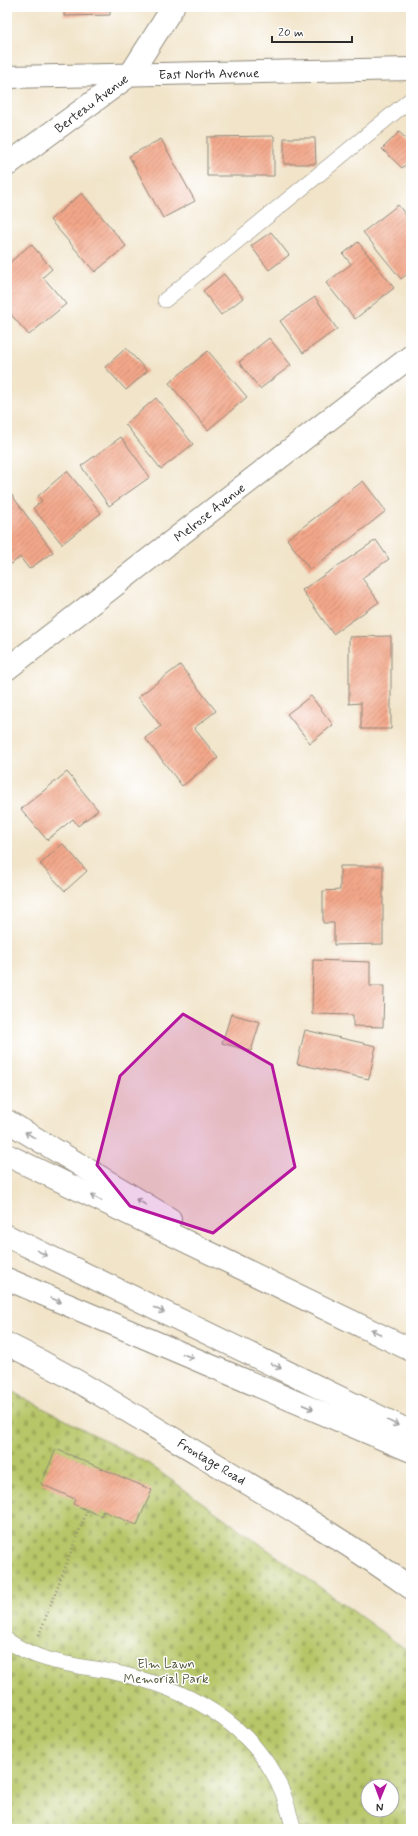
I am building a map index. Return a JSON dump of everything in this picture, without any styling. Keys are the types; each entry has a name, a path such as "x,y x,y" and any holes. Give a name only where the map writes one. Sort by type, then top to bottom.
{"main road":[{"name":"Berteau Avenue","path":"8,162 130,75 173,7"},
{"name":"East North Avenue","path":"7,77 411,69"},
{"name":"Melrose Avenue","path":"7,669 411,356"},
{"path":"7,1121 283,1287"},
{"path":"7,1155 411,1350"},
{"path":"7,1236 411,1432"},
{"path":"7,1279 411,1450"},
{"name":"Frontage Road","path":"7,1344 51,1365 296,1512 376,1563 411,1588"}],"lane":[{"path":"165,300 411,99"},
{"path":"7,1640 32,1655 67,1664 113,1672 146,1680 178,1691 203,1704 225,1719 260,1754 272,1772 282,1792 294,1829"}],"path":[{"path":"32,1655 87,1510"}],"highlighted area":[{"path":"183,1014 272,1065 295,1167 213,1233 130,1206 97,1165 120,1076"}],"green space":[{"name":"Elm Lawn Memorial Park","path":"7,1389 149,1464 411,1653 411,1829 7,1829"}],"building":[{"path":"64,7 110,7 110,15 64,16"},
{"path":"399,132 411,143 411,160 402,168 382,149"},
{"path":"274,136 274,176 207,176 207,137"},
{"path":"284,138 315,138 316,164 284,164"},
{"path":"161,139 195,201 163,218 129,156"},
{"path":"82,193 126,246 95,272 50,220"},
{"path":"398,205 411,221 411,271 401,279 363,232"},
{"path":"271,232 289,255 269,270 251,246"},
{"path":"358,242 394,288 355,319 326,283 351,264 343,254"},
{"path":"31,244 52,269 43,277 66,304 29,335 7,310 7,265"},
{"path":"224,274 243,298 221,315 203,291"},
{"path":"315,297 337,329 303,353 280,321"},
{"path":"269,338 291,365 260,389 239,362"},
{"path":"126,348 147,371 126,390 105,367"},
{"path":"208,351 247,397 208,430 169,383"},
{"path":"156,398 193,444 161,469 125,424"},
{"path":"121,437 150,477 109,506 81,466"},
{"path":"67,471 101,513 62,544 33,508 42,501 38,496"},
{"path":"363,481 386,511 310,570 287,539"},
{"path":"11,494 53,552 29,569 20,557 7,567 7,497"},
{"path":"376,540 389,559 362,578 379,602 333,634 302,590"},
{"path":"391,636 391,729 361,729 361,703 349,704 349,637"},
{"path":"180,665 216,711 194,728 218,758 182,786 145,738 161,726 138,697"},
{"path":"311,696 333,725 310,743 287,714"},
{"path":"67,772 98,810 78,826 73,819 47,840 21,809"},
{"path":"63,844 87,871 65,891 40,864"},
{"path":"340,866 383,866 383,944 334,945 334,923 323,923 323,891 340,890"},
{"path":"313,960 370,962 370,986 384,986 383,1027 353,1026 353,1015 312,1014"},
{"path":"231,1014 260,1022 251,1051 222,1043"},
{"path":"305,1030 376,1046 369,1079 297,1064"},
{"path":"56,1449 152,1490 137,1525 103,1511 101,1516 73,1504 75,1499 41,1484"}]}
